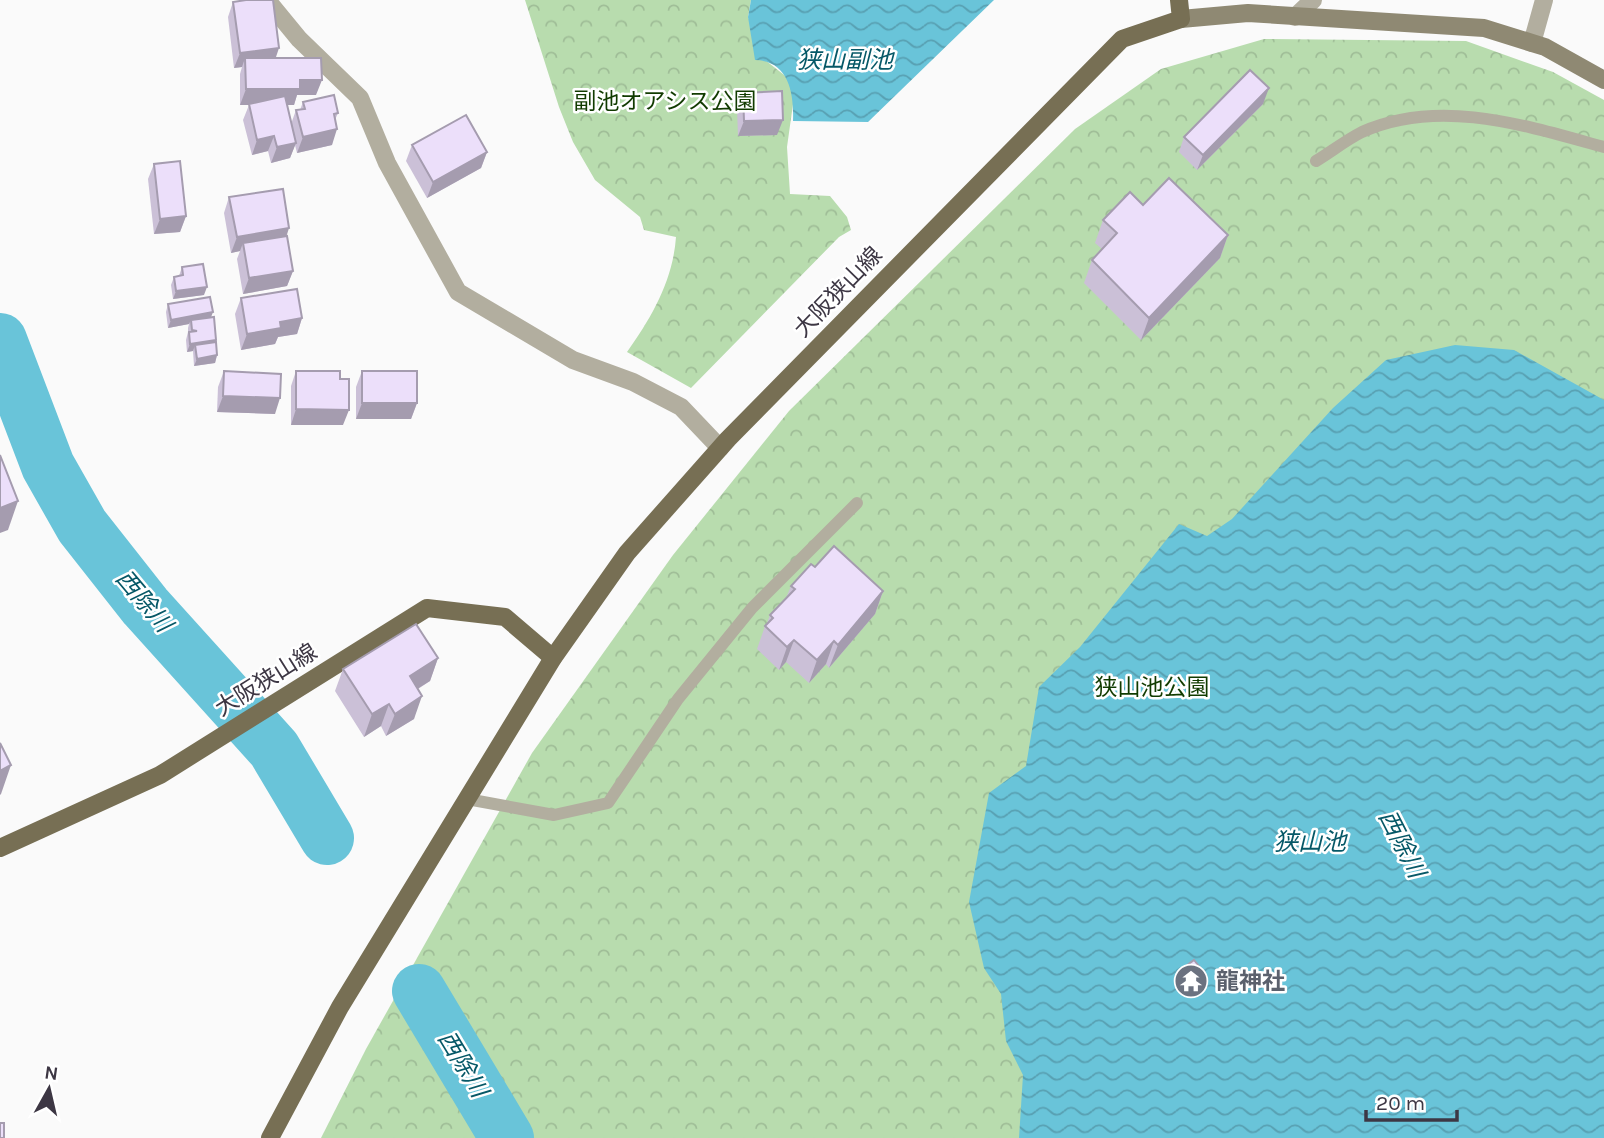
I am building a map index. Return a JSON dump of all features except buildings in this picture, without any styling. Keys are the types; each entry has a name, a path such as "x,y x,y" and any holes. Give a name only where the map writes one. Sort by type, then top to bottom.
{"main road":[{"path":"1179,0 1181,19"},
{"name":"大阪狭山線","path":"270,1138 340,1007 553,658 627,553 720,448 1122,39 1181,19"},
{"name":"大阪狭山線","path":"0,848 160,775 427,608 505,617 553,658"}],"street":[{"path":"267,0 299,39 360,97 387,163 458,292 573,360 633,382 681,407 720,448"},
{"path":"1295,17 1313,0"},
{"path":"1532,43 1544,0"},
{"path":"1181,19 1248,13 1471,27 1545,47 1604,80"}],"lane":[{"path":"1316,161 1362,132 1434,116 1503,120 1604,147"},
{"path":"467,799 554,815 608,803 678,699 752,608 857,503"}],"green space":[{"name":"副池オアシス公園","path":"525,0 751,0 748,17 765,60 788,78 794,97 787,147 790,194 830,196 847,217 851,230 839,237 691,388 627,352 645,325 666,283 676,237 644,230 640,217 595,180 573,142 559,107"},
{"name":"狭山池公園","path":"1264,39 1466,41 1553,72 1604,100 1604,1138 321,1138 366,1049 532,753 673,555 789,411 1075,129 1161,69"}],"water":[{"name":"狭山副池","path":"751,0 994,0 868,122 793,121 787,80 775,66 755,60 748,17"},
{"name":"狭山池","path":"1455,345 1514,350 1604,400 1604,1138 1019,1138 1023,1075 1006,1041 1001,994 984,968 969,902 989,793 1026,766 1039,687 1080,647 1179,524 1207,536 1232,519 1333,408 1386,360"}],"waterway":[{"name":"西除川","path":"0,340 48,466 82,526 145,606 274,749 327,838"},
{"name":"西除川","path":"419,991 507,1138"}],"place":[{"name":"龍神社","path":"1191,981"}]}
